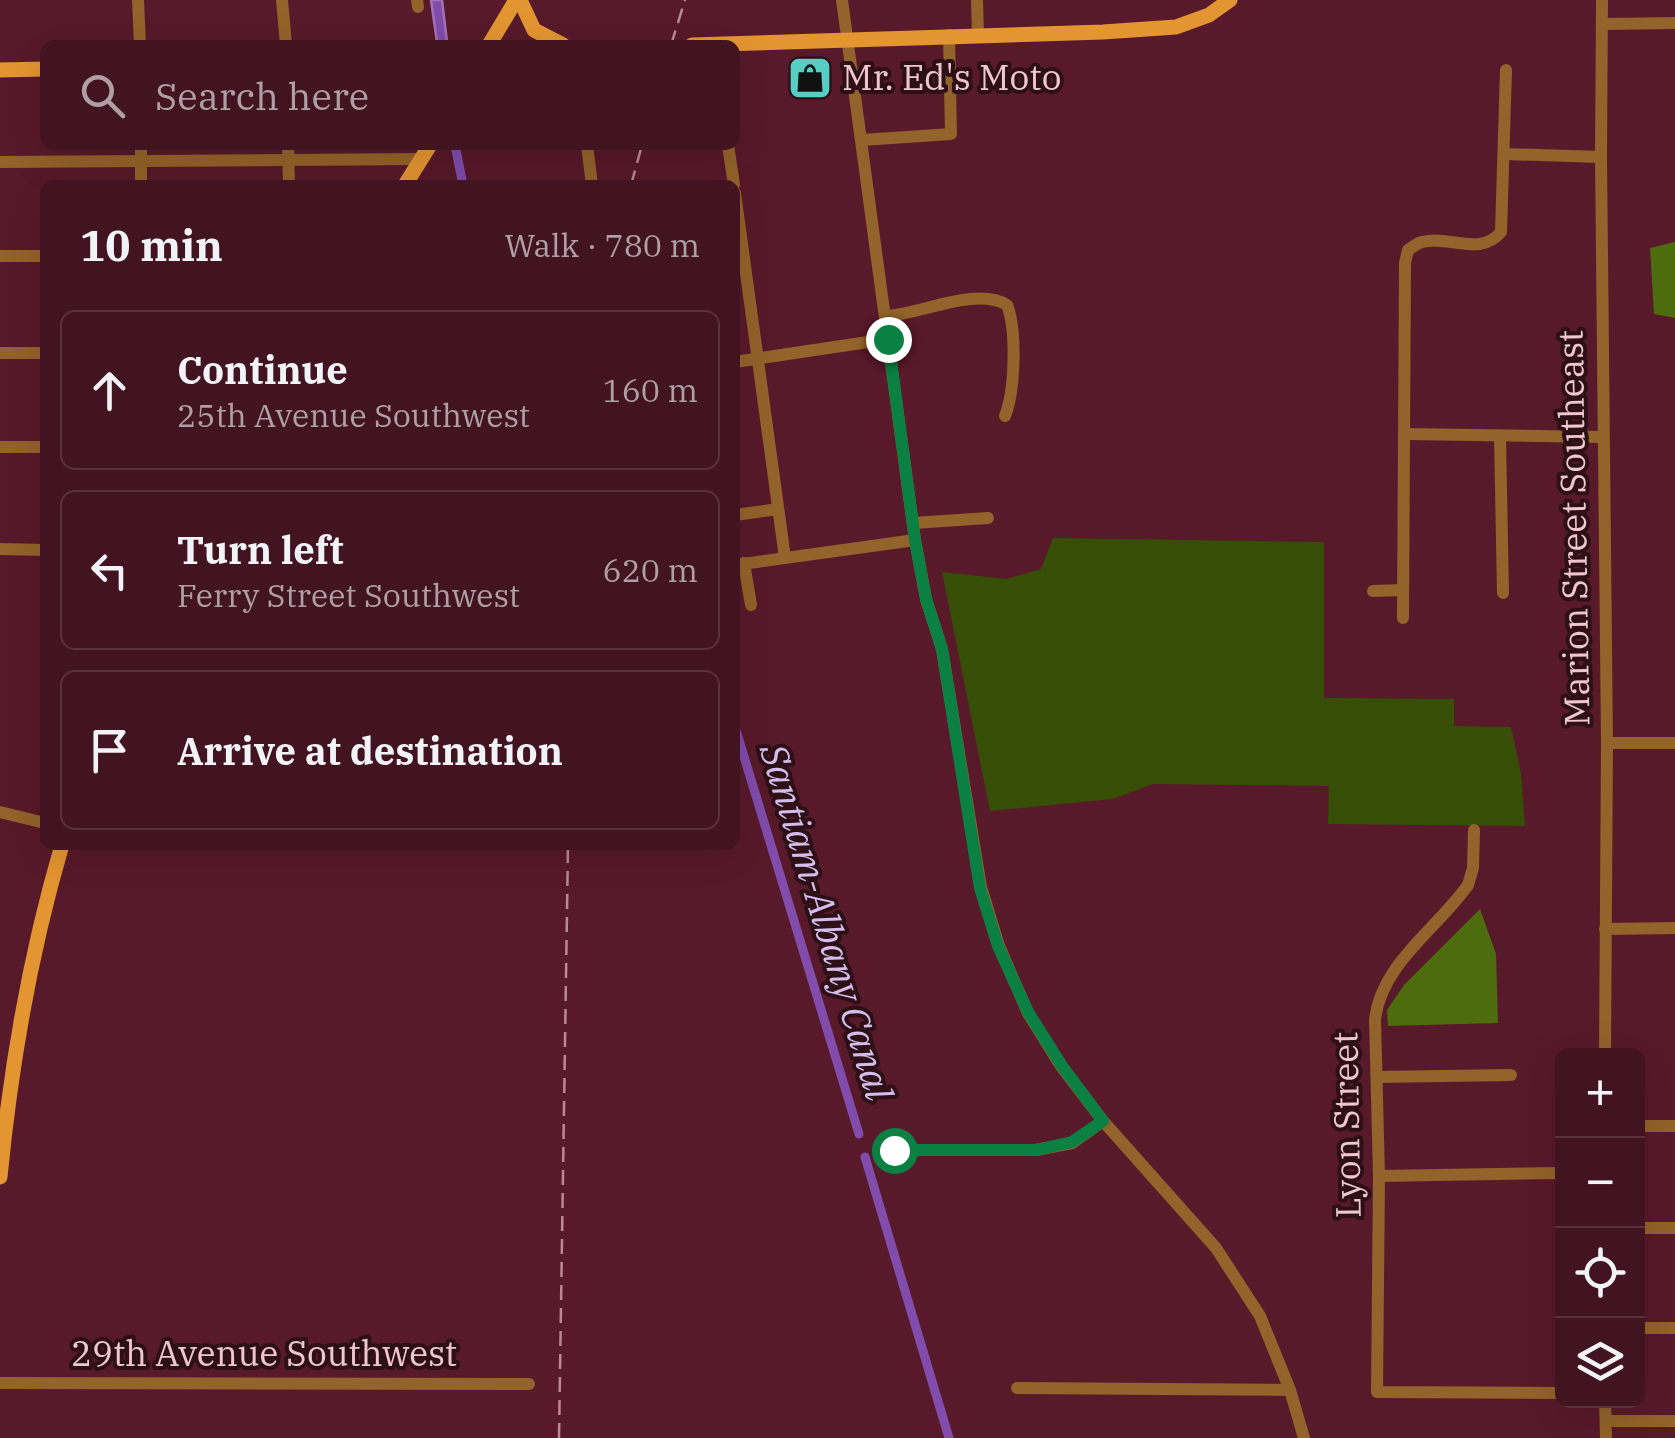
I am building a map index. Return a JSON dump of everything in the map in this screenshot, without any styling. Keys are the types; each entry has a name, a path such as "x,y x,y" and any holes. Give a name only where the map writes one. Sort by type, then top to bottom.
{"main road":[{"path":"491,40 518,0 534,30 553,40"},
{"path":"740,43 1176,27 1209,15 1230,0"},
{"path":"0,70 40,69"},
{"path":"407,180 426,152"},
{"path":"0,1177 22,1005 60,850"}],"street":[{"path":"138,0 140,40"},
{"path":"282,0 286,40"},
{"path":"842,0 912,523 926,599 942,649 980,888 998,946 1030,1018 1062,1066 1103,1121 1216,1248 1261,1319 1290,1390 1304,1438"},
{"path":"976,0 978,34"},
{"name":"Marion Street Southeast","path":"1602,0 1605,1048"},
{"path":"1602,24 1675,23"},
{"path":"862,140 952,134 950,35"},
{"path":"1403,618 1405,263 1408,250 1423,242 1483,244 1493,242 1502,232 1506,70"},
{"path":"141,150 142,180"},
{"path":"588,150 591,180"},
{"path":"729,150 733,180"},
{"path":"288,152 288,180"},
{"path":"0,162 141,162 288,152 426,152"},
{"path":"1504,154 1600,157"},
{"path":"0,256 40,256"},
{"path":"740,260 758,358 785,558"},
{"path":"885,316 907,315 961,301 997,300 1008,306 1012,322 1012,394 1005,416"},
{"path":"740,361 888,339"},
{"path":"0,353 40,353"},
{"path":"1404,434 1602,437"},
{"path":"1500,436 1503,592"},
{"path":"0,447 40,446"},
{"path":"740,514 778,509"},
{"path":"912,523 988,518"},
{"path":"740,564 915,540"},
{"path":"0,550 40,550"},
{"path":"740,567 751,605"},
{"path":"1373,591 1404,590"},
{"path":"1607,743 1675,743"},
{"path":"0,812 40,823"},
{"name":"Lyon Street","path":"1474,830 1473,868 1468,885 1400,962 1378,997 1377,1392 1555,1393"},
{"path":"1604,929 1675,928"},
{"path":"1377,1077 1511,1075"},
{"path":"894,1150 1036,1150 1072,1142 1103,1121"},
{"path":"1645,1126 1675,1126"},
{"path":"1379,1176 1555,1173"},
{"path":"1645,1228 1675,1228"},
{"path":"1645,1328 1675,1328"},
{"name":"29th Avenue Southwest","path":"0,1383 529,1384"},
{"path":"1017,1388 1290,1390"},
{"path":"1606,1408 1606,1438"},
{"path":"1606,1421 1675,1421"}],"green space":[{"path":"1675,242 1675,318 1654,314 1650,248"},
{"path":"1053,538 1324,542 1324,698 1454,699 1454,726 1511,727 1521,773 1525,826 1328,824 1329,786 1153,784 1113,799 990,811 942,572 1007,579 1041,569"},
{"path":"1480,909 1496,954 1498,1023 1388,1026 1387,1010 1404,985"}],"shaded area":[{"path":"431,0 442,0 447,40 437,40"}],"waterway":[{"name":"Santiam-Albany Canal","path":"456,150 462,180"},
{"name":"Santiam-Albany Canal","path":"740,743 859,1134"},
{"name":"Santiam-Albany Canal","path":"865,1157 949,1438"}],"railway":[{"path":"673,40 685,0"},
{"path":"632,180 641,150"},
{"path":"559,1438 568,850"}],"place":[{"name":"Mr. Ed's Moto","path":"810,78"}],"route":[{"path":"888,339 915,540 926,599 942,649 980,888 998,946 1028,1012 1103,1121 1072,1142 1036,1150 894,1150"}]}
